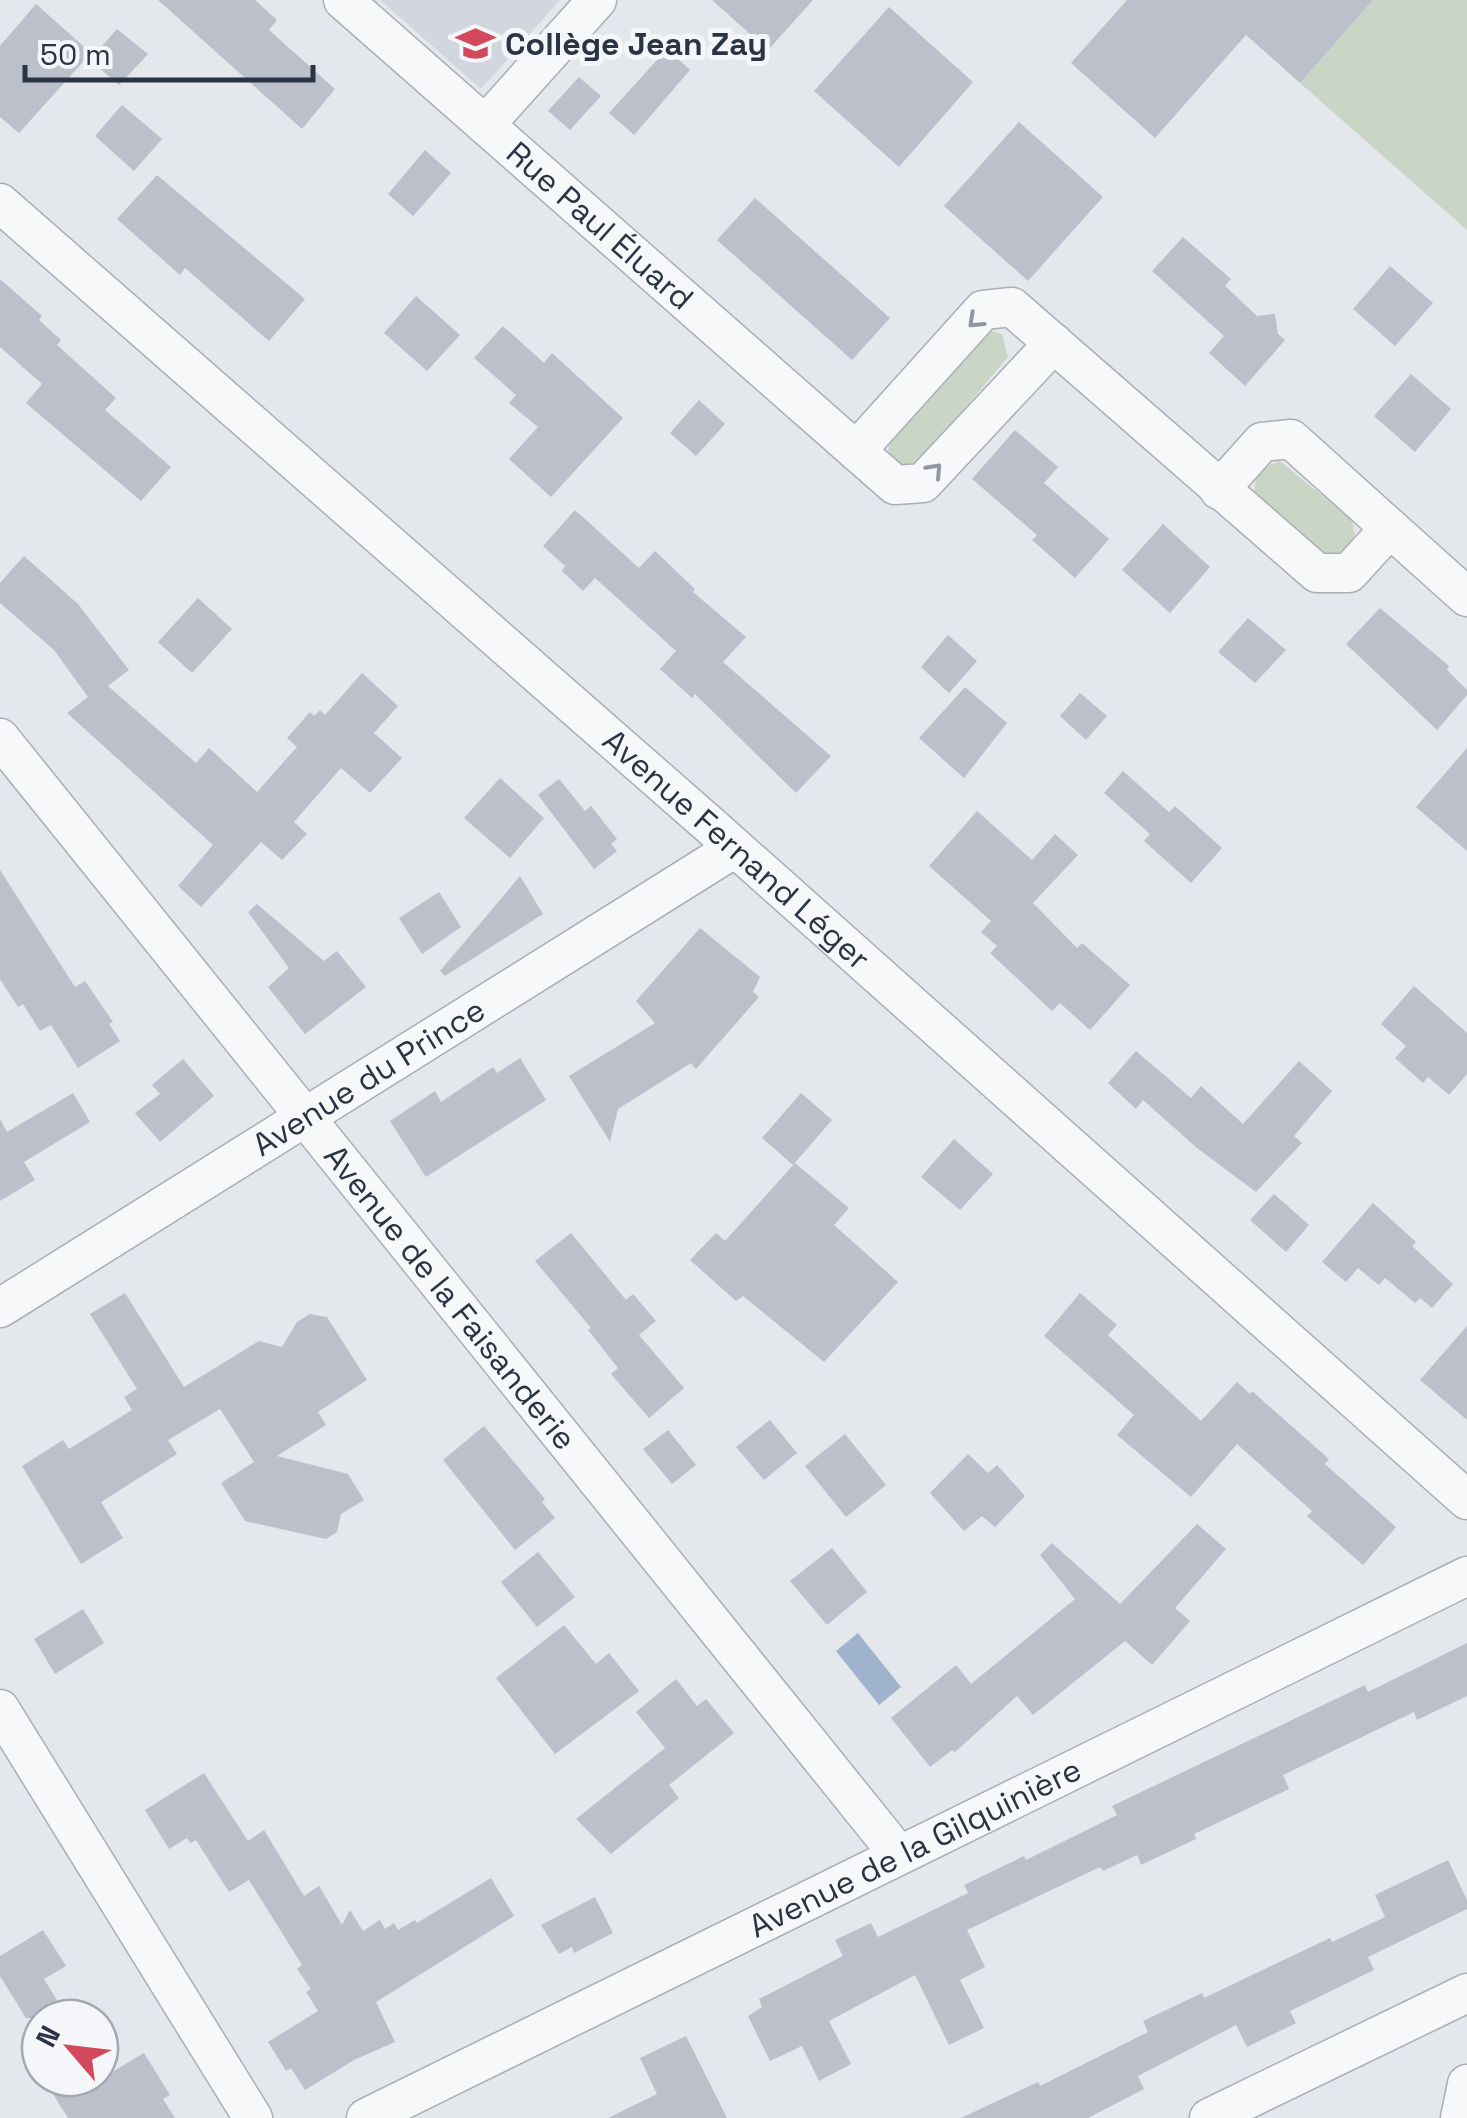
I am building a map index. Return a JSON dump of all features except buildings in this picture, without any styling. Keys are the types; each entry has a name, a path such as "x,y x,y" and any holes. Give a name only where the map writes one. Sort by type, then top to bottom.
{"street":[{"name":"Rue Paul Éluard","path":"343,0 895,485 923,483 1054,343"},
{"path":"485,126 597,0"},
{"name":"Avenue Fernand Léger","path":"0,203 735,848 1467,1500"},
{"path":"856,451 982,310 1012,307 1317,573 1349,573 1390,528"},
{"path":"1219,490 1262,442 1291,439 1467,597"},
{"name":"Avenue de la Faisanderie","path":"0,738 898,1854"},
{"name":"Avenue du Prince","path":"0,1308 735,848"},
{"name":"Avenue de la Gilquinière","path":"366,2118 1467,1576"},
{"path":"0,1708 253,2118"},
{"path":"1209,2118 1467,1993"},
{"path":"1460,2118 1467,2084"}],"shaded area":[{"name":"Collège Jean Zay","path":"380,0 560,0 481,89"}],"green space":[{"path":"1373,0 1467,0 1467,230 1300,83"},
{"path":"979,332 1002,334 1008,357 921,460 907,465 893,462 888,449 892,435"},
{"path":"1280,461 1352,520 1355,535 1351,549 1326,556 1254,494 1257,470"}],"water":[{"path":"858,1633 901,1687 879,1705 836,1651"}],"place":[{"name":"Collège Jean Zay","path":"475,44"}]}
